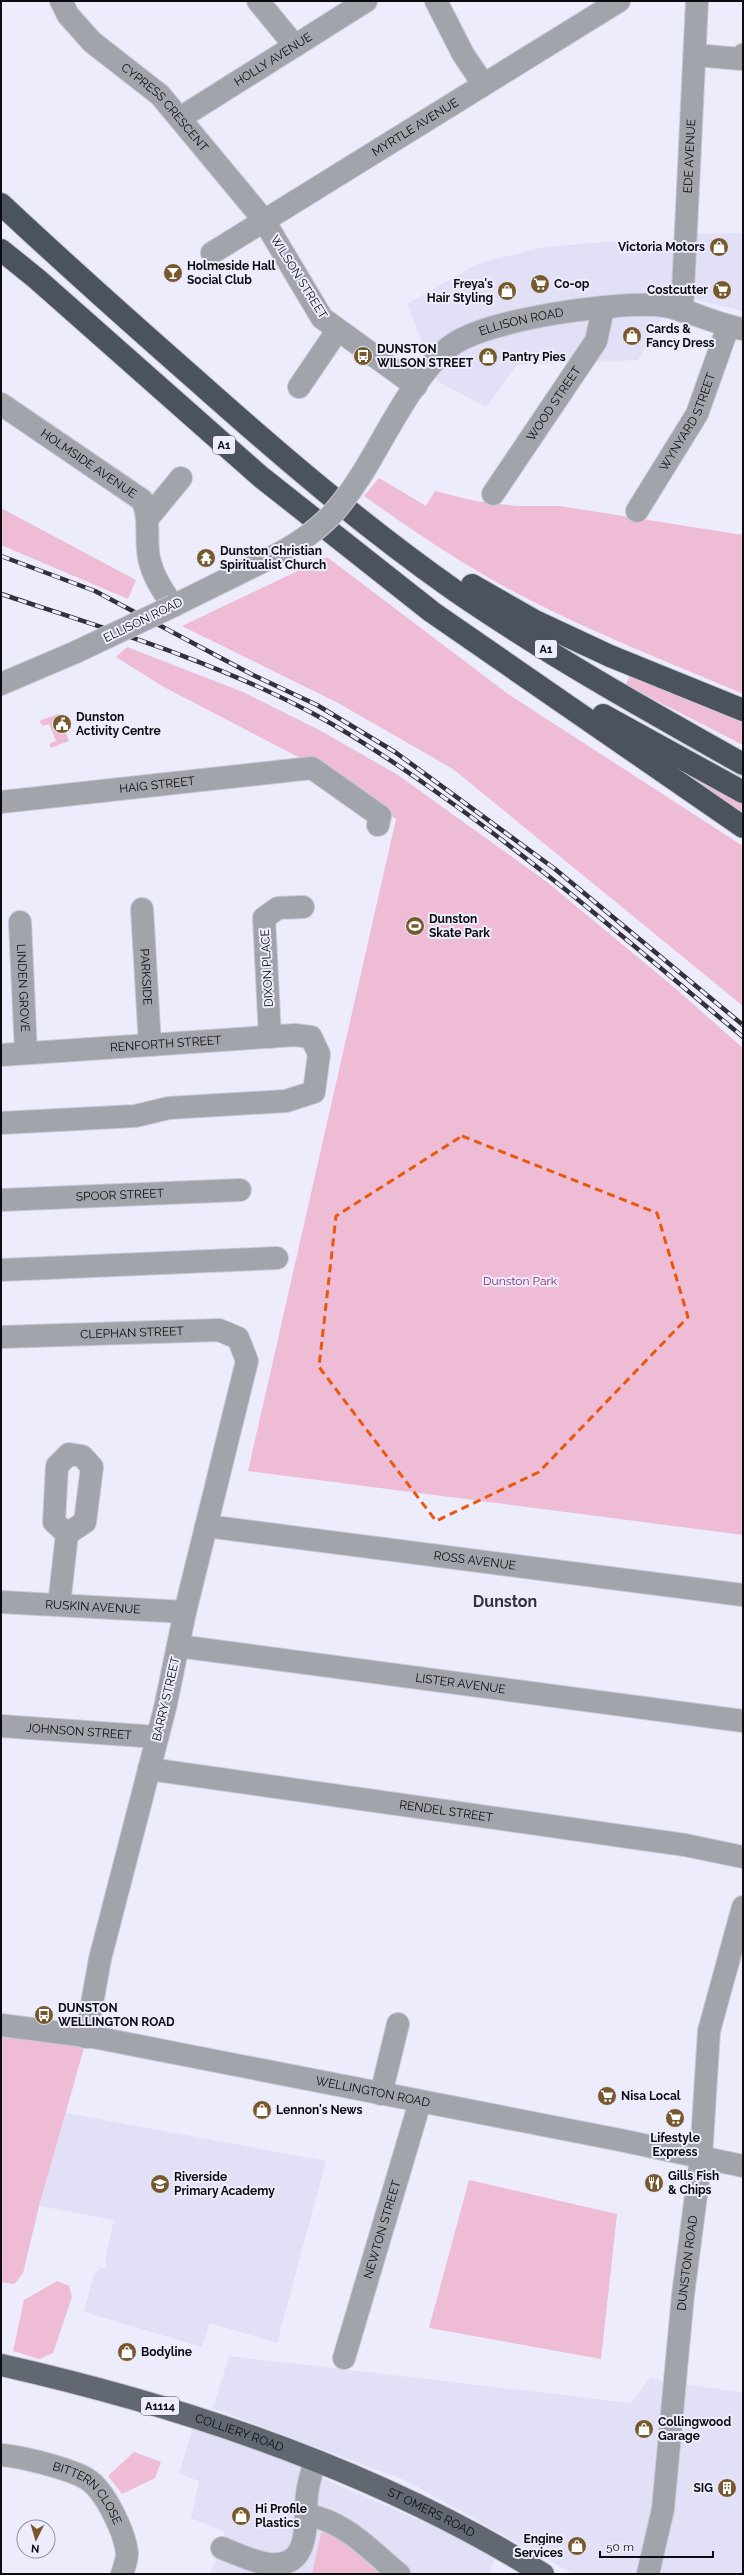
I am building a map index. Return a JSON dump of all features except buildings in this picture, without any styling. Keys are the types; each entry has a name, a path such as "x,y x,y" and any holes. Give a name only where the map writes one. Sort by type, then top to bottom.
{"highway":[{"name":"A1","path":"1,204 70,269 283,457 359,519 455,590 602,685 743,764"},
{"name":"A1","path":"1,246 261,477 432,612 600,714 743,792"},
{"path":"1,250 24,268"},
{"path":"359,519 535,621 610,656 743,710"},
{"path":"432,612 743,827"}],"main road":[{"name":"COLLIERY ROAD","path":"1,2365 133,2398 244,2434 315,2461"},
{"name":"ST OMERS ROAD","path":"315,2461 434,2515 543,2574"}],"street":[{"name":"CYPRESS CRESCENT","path":"61,1 68,15 92,42 160,95 263,219"},
{"path":"258,1 295,46"},
{"name":"HOLLY AVENUE","path":"180,118 366,1"},
{"path":"436,1 463,54 483,84"},
{"name":"MYRTLE AVENUE","path":"212,253 263,219 619,1"},
{"name":"EDE AVENUE","path":"682,311 698,1"},
{"path":"696,55 740,59 743,55"},
{"name":"WILSON STREET","path":"263,219 322,318 416,386"},
{"name":"ELLISON ROAD","path":"1,684 76,652 282,552 327,522 349,494 416,386 430,367 451,346 485,329 558,313 645,306 665,306 735,328"},
{"name":"WOOD STREET","path":"493,494 596,341 603,309"},
{"name":"WYNYARD STREET","path":"637,511 697,414 735,328"},
{"path":"299,387 338,331"},
{"name":"HOLMSIDE AVENUE","path":"1,404 142,500 148,518 149,552 154,575 173,606"},
{"path":"148,518 182,478"},
{"name":"HAIG STREET","path":"1,802 312,768 380,816 378,825"},
{"name":"DIXON PLACE","path":"270,1037 264,918 278,908 303,908"},
{"name":"PARKSIDE","path":"142,909 150,1045"},
{"name":"LINDEN GROVE","path":"20,922 26,1053"},
{"name":"RENFORTH STREET","path":"1,1055 270,1037 311,1036 319,1054 314,1092 286,1101 169,1108 135,1116 1,1123"},
{"name":"SPOOR STREET","path":"1,1200 240,1190"},
{"path":"1,1270 277,1258"},
{"name":"CLEPHAN STREET","path":"1,1337 220,1330 238,1338 247,1361"},
{"name":"BARRY STREET","path":"86,2037 100,1959 157,1737 185,1612 247,1361"},
{"name":"ROSS AVENUE","path":"206,1526 743,1595"},
{"path":"59,1605 67,1534"},
{"name":"RUSKIN AVENUE","path":"1,1602 185,1612"},
{"name":"LISTER AVENUE","path":"178,1646 743,1722"},
{"name":"JOHNSON STREET","path":"1,1726 157,1737"},
{"name":"RENDEL STREET","path":"149,1769 685,1845 743,1857"},
{"name":"DUNSTON ROAD","path":"648,2574 663,2509 683,2295 701,2157 709,2031 743,1907"},
{"path":"381,2094 398,2024"},
{"name":"WELLINGTON ROAD","path":"1,2025 86,2037 743,2166"},
{"name":"NEWTON STREET","path":"344,2358 420,2102"},
{"name":"BITTERN CLOSE","path":"1,2455 77,2474 96,2486 115,2519 125,2541 127,2555 122,2574"},
{"path":"222,2548 268,2564 283,2562 293,2557 302,2548 306,2534 307,2495 315,2461"},
{"path":"307,2515 325,2518 340,2525 399,2574"}],"highlighted area":[{"path":"462,1136 657,1213 688,1317 539,1472 436,1521 319,1367 336,1216"}],"shaded area":[{"path":"743,233 743,311 675,295 638,360 517,365 486,407 437,381 407,304 477,264 543,247 620,241 695,243 696,234"},
{"name":"Riverside Primary Academy","path":"85,2044 66,2113 326,2161 277,2343 210,2323 202,2347 84,2312 94,2274 101,2268 106,2268 106,2254 114,2220 39,2206 20,2279 14,2284 1,2282"},
{"path":"229,2356 631,2403 650,2378 743,2393 743,2574 573,2574 407,2481 213,2408"},
{"path":"195,2420 283,2455 331,2482 469,2542 495,2559 489,2574 210,2574 225,2532 191,2518 199,2481 179,2474"}],"green space":[{"path":"379,478 426,506 435,491 475,501 516,506 560,506 743,535 743,694 631,647 549,610 501,585 422,536 364,496"},
{"path":"1,508 136,580 128,599 1,545"},
{"path":"327,557 508,694 743,846 743,1006 453,769 338,703 182,626"},
{"name":"Dunston Park","path":"127,647 243,692 323,732 398,775 547,882 675,988 743,1048 743,1535 248,1471 396,819 306,761 162,686 116,657"},
{"path":"630,674 743,720 743,745 626,685"},
{"path":"58,714 69,741 51,748 49,744 56,741 49,724 43,726 39,721"},
{"path":"694,775 743,801 743,818 691,784"},
{"path":"1,2035 85,2044 39,2206 23,2273 14,2284 1,2282"},
{"path":"469,2180 617,2214 601,2359 429,2328"},
{"path":"57,2281 69,2286 72,2297 53,2353 39,2359 13,2351 24,2300"},
{"path":"134,2452 161,2462 155,2478 122,2494 108,2476"},
{"path":"333,2529 388,2574 312,2574 321,2533"}],"railway":[{"path":"1,556 95,591 253,675 317,705 395,752 555,869 743,1025"},
{"path":"1,594 120,633 237,677 275,694 345,732 378,752 426,785 519,853 743,1037"}],"place":[{"name":"Victoria Motors","path":"719,247"},
{"name":"Holmeside Hall Social Club","path":"173,273"},
{"name":"Co-op","path":"540,284"},
{"name":"Costcutter","path":"722,290"},
{"name":"Freya's Hair Styling","path":"507,291"},
{"name":"Cards & Fancy Dress","path":"632,336"},
{"name":"DUNSTON WILSON STREET","path":"363,356"},
{"name":"Pantry Pies","path":"488,357"},
{"name":"Dunston Christian Spiritualist Church","path":"206,558"},
{"name":"Dunston Activity Centre","path":"62,724"},
{"name":"Dunston Skate Park","path":"415,926"},
{"name":"DUNSTON WELLINGTON ROAD","path":"44,2015"},
{"name":"Nisa Local","path":"607,2096"},
{"name":"Lennon's News","path":"262,2110"},
{"name":"Lifestyle Express","path":"675,2118"},
{"name":"Gills Fish & Chips","path":"654,2183"},
{"name":"Riverside Primary Academy","path":"160,2184"},
{"name":"Bodyline","path":"127,2352"},
{"name":"Collingwood Garage","path":"644,2429"},
{"name":"SIG","path":"727,2488"},
{"name":"Hi Profile Plastics","path":"241,2516"},
{"name":"Engine Services","path":"577,2546"}],"district":[{"name":"Dunston","path":"505,1601"}]}
